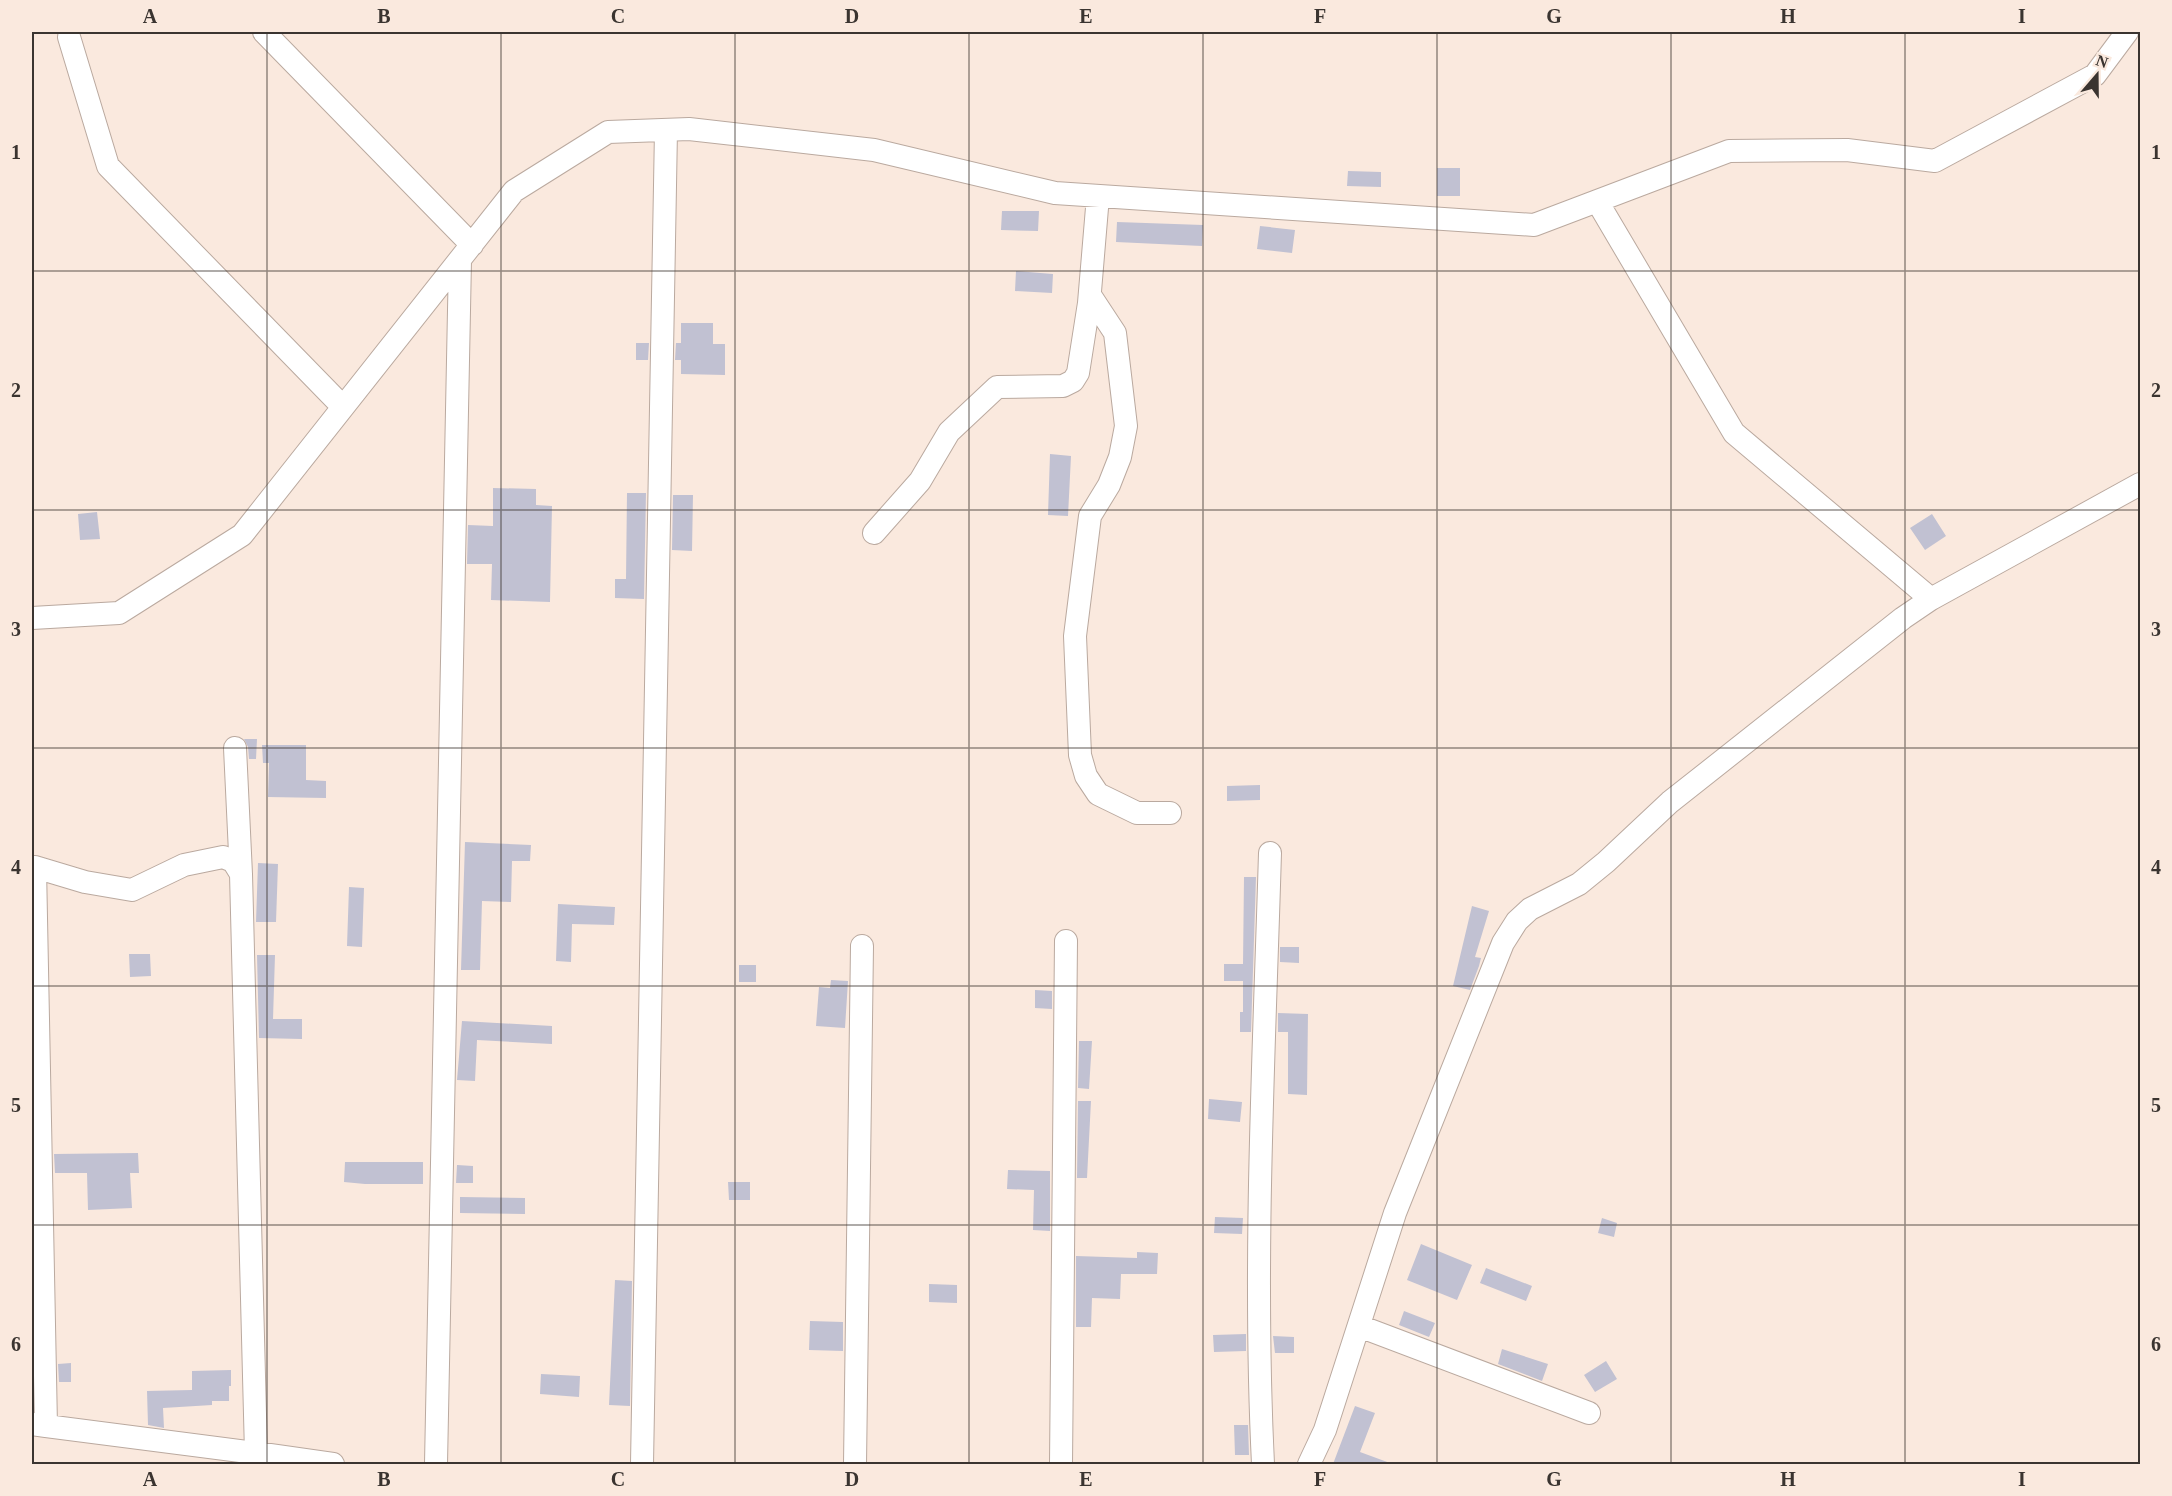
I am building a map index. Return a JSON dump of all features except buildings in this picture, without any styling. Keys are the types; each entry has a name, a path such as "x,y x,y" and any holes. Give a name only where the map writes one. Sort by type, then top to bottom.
{"street":[{"path":"264,32 466,252 436,1464"},
{"path":"32,618 119,613 242,535 514,191 608,132 689,129 874,150 1055,193 1534,225 1729,151 1847,150 1935,162 2095,75 2127,32"},
{"path":"69,37 108,166 344,407"},
{"path":"642,1464 666,130"},
{"path":"874,532 920,481 949,432 997,387 1063,386 1072,381 1078,373 1090,295 1098,196"},
{"path":"1597,201 1734,433 1931,599"},
{"path":"1090,295 1115,333 1126,426 1120,456 1109,485 1090,516 1075,636 1080,755 1086,776 1098,794 1137,813 1170,813"},
{"path":"1309,1464 1325,1430 1395,1214 1503,943 1517,921 1530,909 1579,884 1670,802 1903,618 1931,599 2140,484"},
{"path":"235,748 242,874 256,1452"},
{"path":"1263,1464 1258,1371 1259,1198 1270,853"},
{"path":"242,874 233,861 222,857 184,865 132,890 85,882 33,867 39,1425 333,1464"},
{"path":"1060,1464 1066,941"},
{"path":"855,1464 862,946"},
{"path":"1359,1326 1589,1413"}]}
